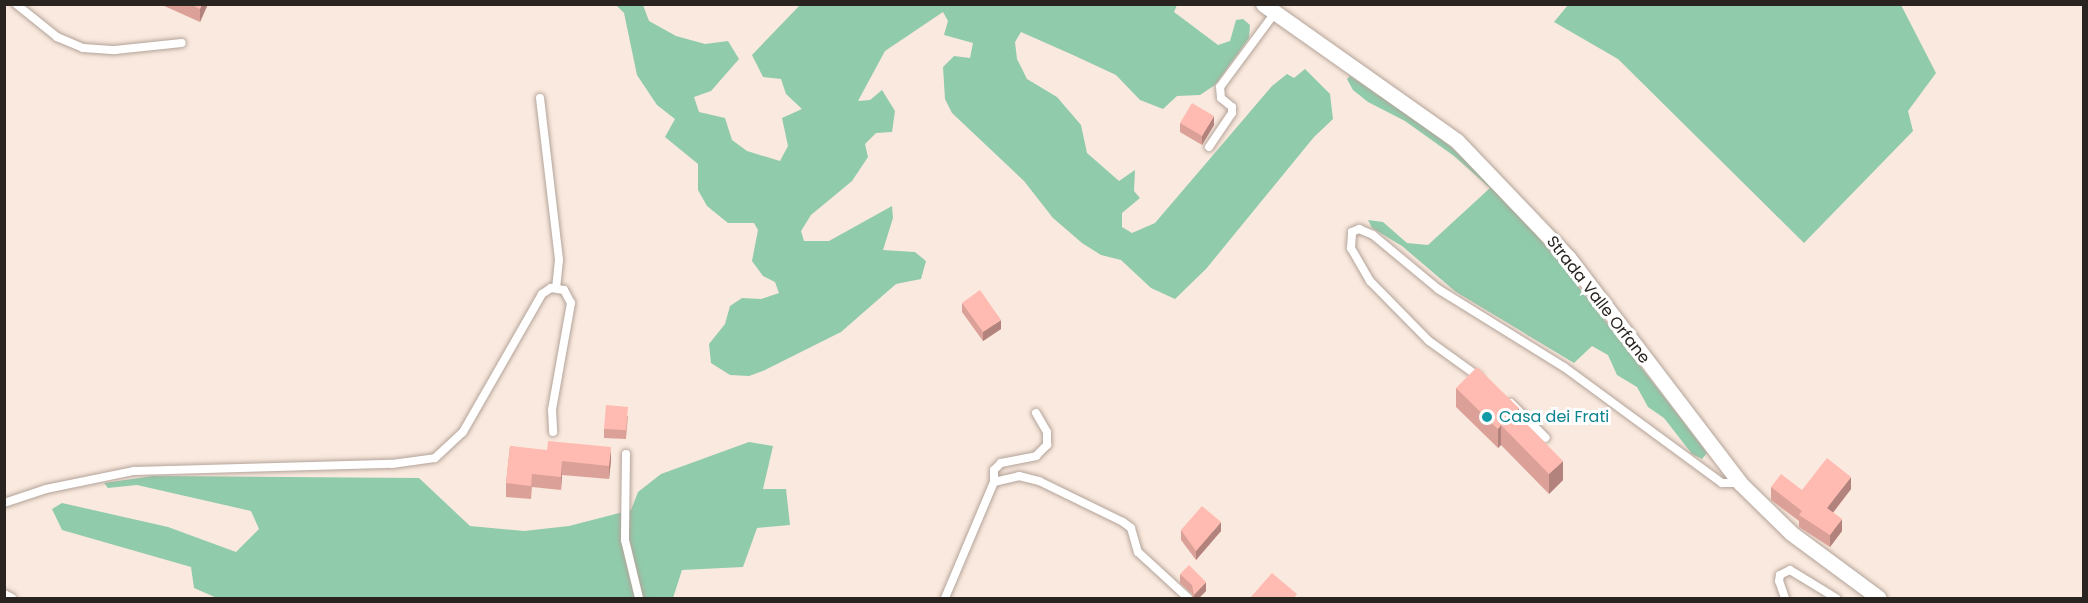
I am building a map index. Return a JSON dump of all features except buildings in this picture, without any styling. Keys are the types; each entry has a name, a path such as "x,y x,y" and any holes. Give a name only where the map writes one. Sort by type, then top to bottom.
{"street":[{"name":"Strada Valle Orfane","path":"1268,9 1457,141 1568,257 1740,483 1791,533 1879,598"}],"lane":[{"path":"16,4 57,37 83,48 135,49 182,43"},
{"path":"1209,147 1232,113 1232,107 1221,98 1220,87 1268,9"},
{"path":"540,98 559,260 556,288"},
{"path":"1485,380 1429,341 1370,281 1350,248 1352,232 1359,229 1373,236 1438,289 1564,368 1722,483 1740,483"},
{"path":"552,432 552,410 571,316 568,296 556,288"},
{"path":"4,503 46,489 134,471 392,464 435,458 447,451 463,432 542,294 556,288"},
{"path":"1501,392 1546,438"},
{"path":"945,598 994,482 993,470 1001,463 1036,456 1047,445 1047,432 1036,413"},
{"path":"626,454 625,540 639,598"},
{"path":"994,482 1006,477 1039,481 1123,522 1131,528 1138,552 1188,598"},
{"path":"1785,598 1779,581 1780,575 1790,570 1836,598"},
{"path":"4,594 12,598"}],"green space":[{"path":"616,5 643,5 649,21 676,36 705,44 728,41 739,59 711,91 694,97 699,112 725,118 732,140 747,151 780,161 788,146 782,118 802,109 786,94 781,79 763,77 752,55 800,5 1177,5 1174,12 1218,45 1230,41 1236,20 1243,19 1250,25 1249,38 1215,85 1200,95 1177,96 1163,109 1140,100 1116,75 1073,55 1021,32 1015,42 1017,59 1027,79 1057,97 1081,125 1087,153 1119,181 1135,170 1134,191 1140,198 1122,213 1122,227 1132,233 1155,223 1272,86 1287,74 1294,78 1305,69 1330,94 1333,119 1314,137 1206,269 1175,299 1151,288 1121,260 1101,255 1082,243 1053,218 1024,181 952,113 945,99 943,67 954,56 970,58 973,43 944,35 948,21 943,12 885,51 858,101 870,100 882,90 895,111 892,132 876,133 865,144 868,157 852,181 811,215 801,231 804,241 829,241 892,206 893,218 883,250 915,252 926,261 921,279 896,284 841,332 765,370 749,376 730,375 711,363 709,344 725,324 730,306 742,298 761,299 779,293 775,282 763,276 752,261 758,230 754,223 728,223 707,206 698,190 698,164 665,137 675,119 657,105 637,75 624,13"},
{"path":"1568,5 1901,5 1936,73 1908,111 1913,131 1804,243 1618,59 1554,22"},
{"path":"1350,76 1438,136 1491,182 1556,258 1707,453 1702,459 1692,454 1664,418 1648,407 1637,387 1617,375 1608,355 1592,346 1574,363 1456,292 1402,246 1372,228 1368,220 1383,222 1407,243 1428,245 1490,188 1454,156 1405,121 1368,102 1353,90 1347,79"},
{"path":"749,442 773,446 763,489 786,489 790,525 757,528 743,567 682,570 673,598 217,598 194,588 191,567 62,530 52,509 62,503 168,527 236,552 259,529 251,511 137,485 108,488 104,483 153,476 419,478 470,526 524,531 569,526 631,510 638,492 661,474"}],"place":[{"name":"Casa dei Frati","path":"1487,417"}]}
